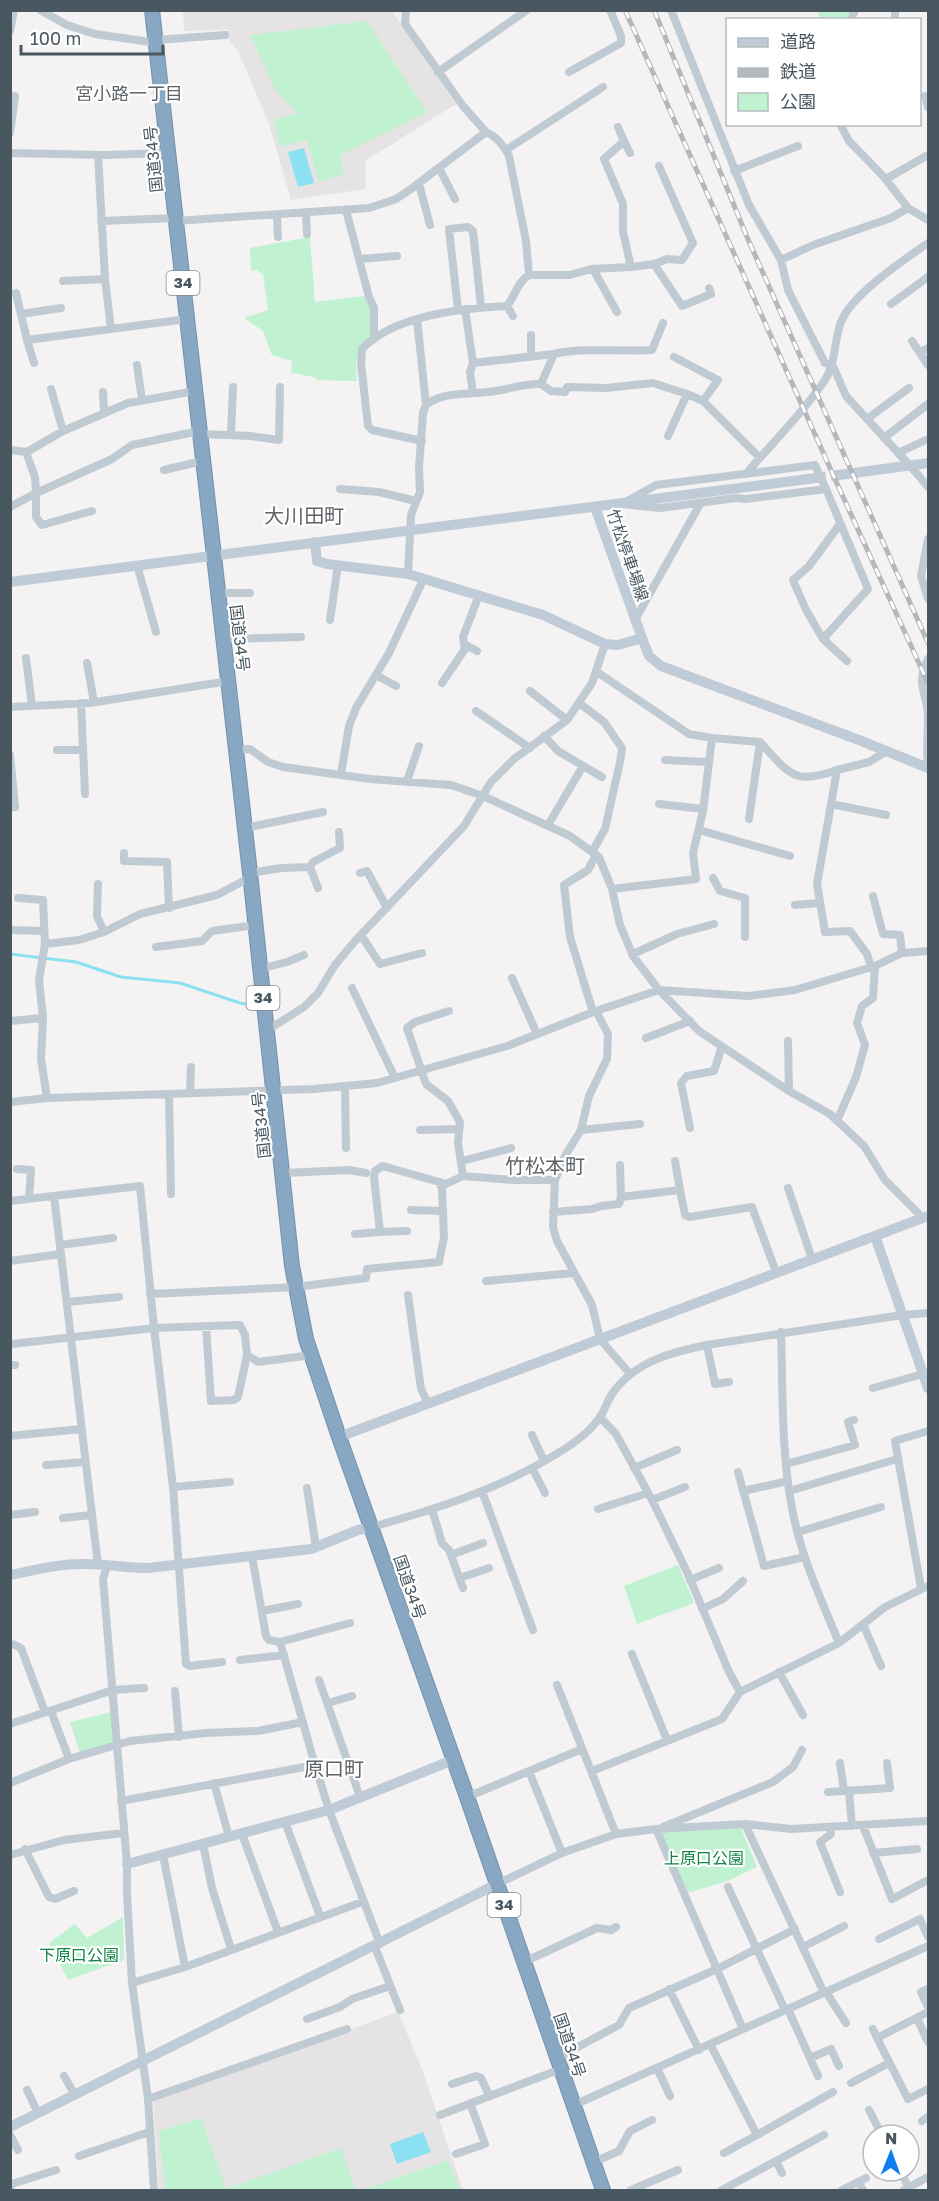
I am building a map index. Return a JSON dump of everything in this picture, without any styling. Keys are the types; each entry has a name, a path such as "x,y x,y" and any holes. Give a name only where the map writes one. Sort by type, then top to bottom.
{"highway":[{"name":"国道34号","path":"152,10 296,1287 312,1355 339,1437 603,2190"}],"street":[{"path":"10,31 14,10"},
{"path":"40,10 67,25 95,34 156,41 225,35"},
{"path":"406,10 405,24 438,72 463,106 506,150 509,156 526,241 529,275"},
{"path":"438,72 526,10"},
{"path":"569,72 621,43 621,36 610,10"},
{"path":"671,10 749,206 781,260 788,290 825,363 833,366 846,396 928,487"},
{"path":"506,150 603,87"},
{"path":"10,133 15,96"},
{"path":"925,96 928,107"},
{"path":"841,126 849,141 884,177 908,208 928,220"},
{"path":"618,127 630,153"},
{"path":"101,221 176,220 369,208 396,198 419,184 486,132"},
{"path":"624,141 604,159 623,204 623,232 631,267"},
{"path":"734,171 798,146"},
{"path":"10,153 98,155 168,153"},
{"path":"98,155 105,279 111,328"},
{"path":"886,179 928,155"},
{"path":"507,306 521,280 529,275 570,275 593,269 654,264 667,259 682,260 693,243 659,166"},
{"path":"439,168 455,199"},
{"path":"419,184 430,225"},
{"path":"781,260 813,245 891,218 908,208"},
{"path":"346,210 374,308 374,339"},
{"path":"306,213 307,234"},
{"path":"277,215 278,237"},
{"path":"472,393 470,372 473,363 449,229 468,227 473,231 481,307"},
{"path":"746,474 784,432 824,382 833,366 835,342 846,312 854,302 902,261 928,243"},
{"path":"359,259 397,256"},
{"path":"654,264 682,306 711,294 709,288"},
{"path":"593,269 617,312"},
{"path":"891,304 928,277"},
{"path":"63,281 105,279"},
{"path":"16,293 34,363"},
{"path":"422,441 372,430 368,426 360,356 362,349 374,339 433,314 481,307 507,306"},
{"path":"507,306 513,316"},
{"path":"21,314 61,308"},
{"path":"27,340 187,319"},
{"path":"408,574 411,515 420,492 419,468 423,413 426,405 417,319"},
{"path":"473,363 554,354 573,349 623,352 652,350 663,323"},
{"path":"531,335 531,356"},
{"path":"912,341 928,365"},
{"path":"920,353 928,348"},
{"path":"540,384 554,354"},
{"path":"674,357 718,380 703,400"},
{"path":"137,364 142,400"},
{"path":"426,405 431,401 472,393 494,392 529,383 540,384 551,392 565,392 567,387 606,388 653,383 703,400 760,458"},
{"path":"231,434 233,387"},
{"path":"10,507 112,459 132,445 200,432 279,440 280,387"},
{"path":"867,419 909,388"},
{"path":"51,389 63,431"},
{"path":"10,450 26,452 63,431 105,412 142,400 195,391"},
{"path":"103,392 105,412"},
{"path":"668,436 687,394"},
{"path":"884,438 928,404"},
{"path":"900,454 928,439"},
{"path":"26,452 35,477 36,516 42,525 92,511"},
{"path":"164,470 202,461"},
{"path":"840,475 928,463"},
{"path":"622,504 656,485 815,465 868,589 823,639"},
{"path":"595,507 816,478"},
{"path":"340,489 379,492 416,501"},
{"path":"622,504 660,508 826,489"},
{"path":"634,620 700,504"},
{"name":"竹松停車場線","path":"10,582 595,507 634,620 649,656 661,666 928,767"},
{"path":"840,524 809,566 793,580 806,610 823,639 847,661"},
{"path":"928,539 921,576 928,598"},
{"path":"315,542 317,561 424,578 543,615 605,644 618,645 642,638"},
{"path":"136,565 156,632"},
{"path":"330,620 338,566"},
{"path":"341,774 349,726 356,708 407,617 424,578"},
{"path":"218,592 250,593"},
{"path":"442,683 465,649 463,637 479,595"},
{"path":"223,639 301,637"},
{"path":"267,1030 304,1007 318,993 335,965 464,826 491,782 530,747 567,720 597,672 605,644"},
{"path":"464,645 477,651"},
{"path":"26,658 32,706"},
{"path":"928,659 923,670 921,687 928,710 928,767"},
{"path":"87,663 94,702"},
{"path":"597,672 689,734 760,742 790,772 803,778 817,777 869,762 887,751"},
{"path":"376,675 396,686"},
{"path":"10,707 94,702 229,681"},
{"path":"530,691 567,720"},
{"path":"81,703 85,794"},
{"path":"579,703 604,722 622,748 605,829 588,870 564,885 570,937 595,1011 608,1034 607,1059 589,1096 581,1130 555,1180 553,1227 557,1241 592,1305 600,1339 630,1374"},
{"path":"476,711 530,747"},
{"path":"544,736 558,751 602,777"},
{"path":"696,879 693,853 703,808 712,738"},
{"path":"749,819 760,742"},
{"path":"407,781 419,746"},
{"path":"237,750 250,749 268,762 283,767 370,779 451,785 483,796 570,836 594,854 612,888 620,925 633,954 659,990 699,1031 789,1091 830,1114 864,1146 885,1180 926,1217 339,1437"},
{"path":"57,750 83,750"},
{"path":"10,755 15,807 10,808"},
{"path":"665,760 708,762"},
{"path":"548,825 582,766"},
{"path":"837,770 817,884 825,932 850,931 873,966 873,998 862,1006 857,1023 864,1045 856,1077 837,1121"},
{"path":"659,804 703,808"},
{"path":"831,804 886,815"},
{"path":"245,828 322,812"},
{"path":"699,830 790,856"},
{"path":"310,867 313,862 340,848 339,832"},
{"path":"124,862 153,857 167,862 169,908"},
{"path":"44,948 104,932 140,914 217,895 251,875 281,868 310,867"},
{"path":"310,867 318,888"},
{"path":"367,871 387,908"},
{"path":"612,888 715,878 720,891 745,898 745,937"},
{"path":"98,884 97,916 104,932"},
{"path":"873,896 883,934 900,935 902,953"},
{"path":"18,898 44,900 44,948 39,980 43,1018 41,1059 47,1098"},
{"path":"795,905 820,903"},
{"path":"633,954 677,934 714,924"},
{"path":"156,947 202,940 212,931 256,925"},
{"path":"10,930 44,932"},
{"path":"362,935 380,964 422,953"},
{"path":"10,1102 47,1098 345,1087 377,1083 507,1046 595,1011 659,990 748,996 795,990 873,966 902,953 928,951"},
{"path":"260,969 304,955"},
{"path":"512,978 537,1034"},
{"path":"352,988 395,1078"},
{"path":"449,1011 415,1022 407,1028 426,1084 448,1101 460,1122 458,1143 463,1176"},
{"path":"10,1021 43,1018"},
{"path":"646,1038 690,1021"},
{"path":"788,1041 789,1091"},
{"path":"690,1128 681,1083 687,1076 714,1071 722,1046"},
{"path":"190,1093 191,1067"},
{"path":"345,1087 346,1148"},
{"path":"169,1094 171,1194"},
{"path":"581,1130 640,1125"},
{"path":"420,1130 459,1129"},
{"path":"462,1161 511,1148"},
{"path":"675,1161 685,1215 689,1217 752,1207 777,1272"},
{"path":"554,1212 619,1204 621,1197 620,1165"},
{"path":"380,1232 374,1177 375,1171 383,1166 440,1182 453,1182 463,1176 513,1180 555,1180"},
{"path":"17,1169 31,1170 28,1198"},
{"path":"284,1173 349,1170 366,1173"},
{"path":"150,1294 296,1287 366,1278 367,1269 439,1262 444,1236 440,1182"},
{"path":"10,1201 140,1186 150,1294 173,1487 186,1664 190,1666 222,1662"},
{"path":"788,1188 812,1259"},
{"path":"621,1197 680,1190"},
{"path":"54,1196 85,1462 102,1565 127,1864 126,1893 132,1983 147,2099 154,2190"},
{"path":"411,1210 443,1211"},
{"path":"355,1234 408,1231"},
{"path":"875,1236 928,1388"},
{"path":"60,1245 113,1238"},
{"path":"10,1261 61,1254"},
{"path":"486,1281 574,1273"},
{"path":"408,1295 421,1389 428,1403"},
{"path":"67,1302 118,1297"},
{"path":"10,1575 84,1563 148,1568 316,1546 358,1530 432,1509 482,1491 532,1468 587,1433 613,1394 630,1374 652,1361 681,1350 781,1332 928,1313"},
{"path":"12,1344 154,1328 206,1326 240,1325 245,1335 247,1355 238,1397 234,1400 211,1401 206,1326"},
{"path":"781,1332 789,1491 805,1557 838,1642"},
{"path":"707,1345 715,1384 729,1382"},
{"path":"247,1355 258,1362 312,1355"},
{"path":"873,1388 923,1374"},
{"path":"600,1416 616,1434 650,1496 740,1692"},
{"path":"786,1464 855,1445 848,1422"},
{"path":"10,1436 81,1429"},
{"path":"928,1431 895,1441 897,1459 928,1595"},
{"path":"532,1436 544,1461"},
{"path":"634,1468 677,1450"},
{"path":"789,1491 897,1459"},
{"path":"46,1465 85,1462"},
{"path":"532,1468 544,1493"},
{"path":"738,1472 764,1566 805,1557"},
{"path":"743,1491 788,1481"},
{"path":"173,1487 230,1482"},
{"path":"598,1509 685,1487"},
{"path":"307,1488 316,1546"},
{"path":"482,1491 533,1630"},
{"path":"798,1532 881,1507"},
{"path":"432,1509 442,1543 449,1550 463,1588"},
{"path":"10,1515 35,1512"},
{"path":"63,1518 92,1515"},
{"path":"451,1555 483,1543"},
{"path":"252,1556 266,1636 269,1640 280,1642 350,1623"},
{"path":"460,1578 489,1568"},
{"path":"690,1580 719,1568"},
{"path":"702,1609 723,1599 743,1581"},
{"path":"592,1771 722,1719 740,1692 838,1642 885,1607 925,1587"},
{"path":"262,1611 298,1604"},
{"path":"862,1624 881,1666"},
{"path":"280,1642 328,1810 400,2010"},
{"path":"10,1645 21,1648 69,1759"},
{"path":"632,1654 667,1740"},
{"path":"240,1660 284,1655"},
{"path":"779,1672 803,1715"},
{"path":"319,1680 360,1797"},
{"path":"557,1685 616,1834"},
{"path":"10,1724 113,1690 144,1688"},
{"path":"175,1691 178,1737"},
{"path":"328,1703 352,1696"},
{"path":"10,1783 69,1759 118,1744 206,1733 258,1731 303,1722"},
{"path":"467,1797 582,1749"},
{"path":"656,1829 773,1782 793,1767 802,1750"},
{"path":"127,1864 328,1810 453,1760"},
{"path":"840,1763 852,1826"},
{"path":"828,1792 894,1788 888,1763"},
{"path":"121,1801 315,1765"},
{"path":"530,1771 562,1852"},
{"path":"214,1783 230,1837"},
{"path":"10,2127 562,1852 616,1834 656,1829 745,1824 791,1829 928,1821"},
{"path":"285,1822 320,1916"},
{"path":"745,1824 825,1993 846,2023"},
{"path":"863,1826 892,1899 928,1880"},
{"path":"830,1827 831,1834 820,1842 840,1892"},
{"path":"656,1829 743,2029"},
{"path":"10,1855 64,1840 123,1833"},
{"path":"242,1834 278,1932"},
{"path":"203,1844 212,1888 231,1949"},
{"path":"25,1849 49,1897 55,1899 74,1891"},
{"path":"873,1853 916,1850"},
{"path":"163,1855 185,1967"},
{"path":"728,1887 818,2076"},
{"path":"132,1983 185,1967 362,1902"},
{"path":"879,1940 920,1919 928,1937"},
{"path":"803,1947 844,1926"},
{"path":"524,1962 597,1928 611,1930 616,1927"},
{"path":"440,2115 559,2064 619,2025 629,2008 717,1969 795,1929"},
{"path":"574,2105 928,1946"},
{"path":"307,2019 340,2007 352,1999 390,1986"},
{"path":"669,1989 699,2050"},
{"path":"928,1989 921,1992 928,2007"},
{"path":"877,2038 928,2012"},
{"path":"917,2018 928,2041"},
{"path":"147,2099 347,2029"},
{"path":"873,2029 908,2099 928,2089"},
{"path":"710,2044 757,2135"},
{"path":"810,2058 831,2049 839,2066"},
{"path":"851,2083 889,2062"},
{"path":"657,2068 670,2096"},
{"path":"64,2076 75,2095"},
{"path":"452,2084 476,2076 481,2078 489,2095"},
{"path":"27,2090 38,2113"},
{"path":"724,2153 833,2092"},
{"path":"456,2154 485,2144 484,2128 470,2103"},
{"path":"869,2110 876,2123"},
{"path":"594,2162 619,2151 630,2131 652,2120"},
{"path":"79,2156 149,2132"},
{"path":"10,2134 18,2150"},
{"path":"722,2190 824,2135"},
{"path":"776,2161 782,2173"},
{"path":"10,2189 12,2184 56,2170"},
{"path":"631,2190 678,2170"},
{"path":"906,2189 928,2177"},
{"path":"842,2190 861,2180"},
{"path":"858,2182 863,2190"}],"shaded area":[{"path":"183,10 392,11 456,104 365,161 366,189 291,200 268,121 238,51 228,39 227,30 184,31"},
{"path":"398,2012 422,2069 463,2190 159,2190 153,2101"}],"green space":[{"path":"818,11 854,11 849,18 819,18"},
{"path":"367,21 427,112 340,155 344,174 319,182 307,140 280,147 274,120 298,113 276,91 250,35"},
{"path":"310,237 315,302 364,296 372,310 370,339 359,352 356,360 357,381 316,380 315,377 291,373 292,361 272,355 263,331 244,318 268,310 263,275 257,270 251,271 250,248"},
{"path":"678,1565 694,1603 637,1624 624,1586"},
{"path":"112,1712 113,1743 80,1754 70,1722"},
{"name":"上原口公園","path":"741,1828 757,1867 727,1881 688,1893 661,1832"},
{"name":"下原口公園","path":"123,1917 124,1960 68,1980 49,1943 75,1924 87,1938"},
{"path":"201,2118 226,2189 341,2148 356,2190 165,2190 159,2131"},
{"path":"448,2160 460,2190 362,2190"}],"water":[{"path":"304,148 314,183 298,187 288,152"},
{"path":"423,2132 431,2152 397,2164 390,2144"}],"waterway":[{"path":"10,954 76,962 121,977 180,983 250,1005"}],"tunnel":[{"path":"816,478 839,475"}],"railway":[{"path":"625,10 928,683"},
{"path":"654,10 747,237 928,643"}],"district":[{"name":"宮小路一丁目","path":"129,94"},
{"name":"大川田町","path":"304,516"},
{"name":"竹松本町","path":"545,1166"},
{"name":"原口町","path":"334,1769"}]}
